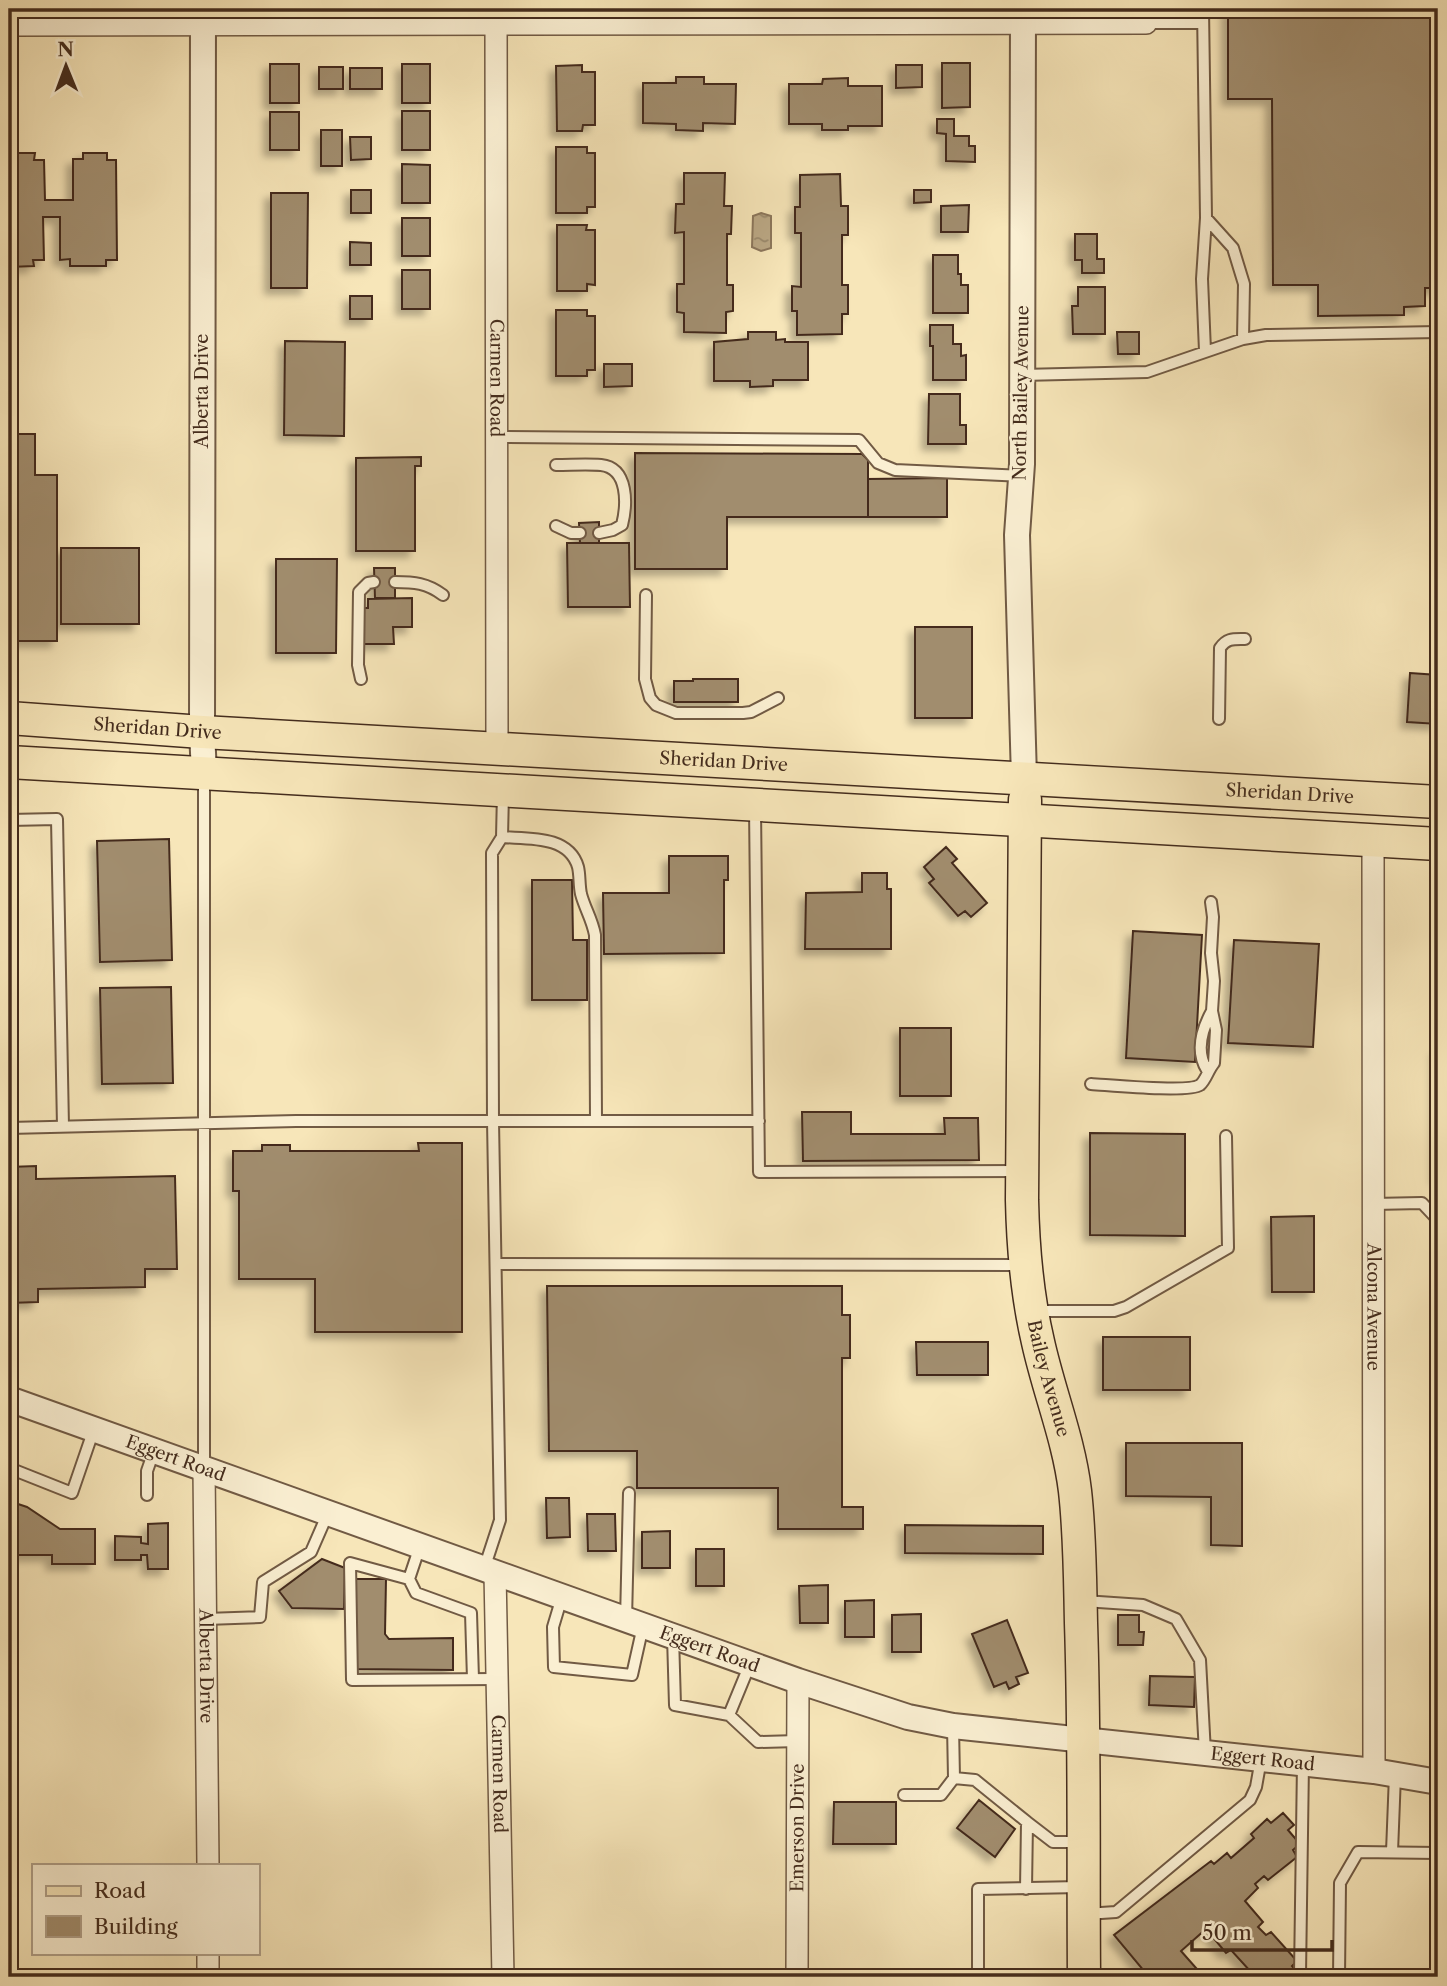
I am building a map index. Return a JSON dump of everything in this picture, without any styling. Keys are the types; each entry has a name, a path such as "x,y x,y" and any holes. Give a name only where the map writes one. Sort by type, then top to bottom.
{"main road":[{"name":"Sheridan Drive","path":"9,718 202,732 1438,802"},
{"path":"9,762 1438,845"},
{"name":"Bailey Avenue","path":"1024,778 1022,1171 1025,1265 1038,1343 1064,1435 1075,1489 1084,1739 1084,1977"}],"street":[{"path":"9,25 203,17 496,16 1023,16 1146,23"},
{"name":"Carmen Road","path":"496,16 496,748"},
{"name":"North Bailey Avenue","path":"1023,16 1021,476 1017,535 1024,778"},
{"name":"Alberta Drive","path":"203,17 204,773"},
{"name":"Alcona Avenue","path":"1373,841 1373,1204 1384,1773"},
{"name":"Eggert Road","path":"9,1399 798,1681 908,1717 953,1726 1303,1763 1438,1783"},
{"name":"Alberta Drive","path":"204,1468 208,1864"},
{"name":"Carmen Road","path":"490,1571 497,1636 503,1977"},
{"name":"Emerson Drive","path":"797,1977 798,1681"},
{"path":"208,1954 208,1977"}],"lane":[{"path":"1203,9 1206,218 1202,279 1205,351"},
{"path":"1146,23 1203,23"},
{"path":"1206,218 1233,248 1244,284 1243,338"},
{"path":"1022,375 1147,372 1243,338 1266,335 1438,332"},
{"path":"496,437 859,440 878,463 895,470 1021,476"},
{"path":"556,465 603,465 614,470 621,479 625,492 622,525 599,533"},
{"path":"556,526 571,533 580,533"},
{"path":"361,679 358,665 359,592 368,583 374,582"},
{"path":"395,582 416,582 430,586 443,595"},
{"path":"646,596 645,679 650,698 656,705 676,713 743,713 751,712 778,698"},
{"path":"1219,719 1220,648 1224,642 1231,639 1245,639"},
{"path":"204,773 204,1468"},
{"path":"490,1571 500,1520 492,853 502,837 503,790"},
{"path":"755,805 760,1172 1022,1171"},
{"path":"9,820 57,819 63,1126"},
{"path":"502,837 544,839 556,844 574,858 578,868 582,896 593,920 595,935 596,1121"},
{"path":"1091,1084 1192,1088 1205,1079 1207,1070 1214,1063 1216,1030 1212,1011 1214,981 1211,902"},
{"path":"9,1128 204,1122 759,1121"},
{"path":"1032,1311 1114,1311 1126,1307 1228,1248 1226,1136"},
{"path":"1373,1204 1422,1203 1438,1220"},
{"path":"496,1264 1025,1265"},
{"path":"9,1468 72,1493 94,1429"},
{"path":"147,1495 147,1471 154,1451"},
{"path":"562,1597 553,1628 554,1667 632,1675 635,1623 629,1493"},
{"path":"206,1619 260,1617 263,1582 311,1552 328,1513"},
{"path":"409,1579 420,1546"},
{"path":"473,1679 471,1613 416,1592 409,1579 350,1563 352,1680 498,1679"},
{"path":"1080,1601 1143,1605 1176,1619 1200,1660 1205,1753"},
{"path":"472,1635 497,1636"},
{"path":"673,1636 675,1705 729,1715 758,1742 798,1741"},
{"path":"729,1715 750,1664"},
{"path":"904,1795 941,1794 954,1778 953,1726"},
{"path":"978,1977 978,1889 1026,1889 1083,1901 1116,1912 1250,1800 1256,1787 1261,1759"},
{"path":"1300,1975 1303,1763"},
{"path":"1384,1773 1392,1852"},
{"path":"954,1778 975,1780 1053,1842 1083,1842"},
{"path":"1026,1889 1027,1822"},
{"path":"1339,1977 1340,1882 1358,1852 1438,1853"}],"water":[{"path":"761,213 771,216 771,248 761,251 752,247 753,216"}],"building":[{"path":"1228,9 1438,9 1438,288 1425,288 1425,306 1404,307 1404,315 1318,316 1318,285 1273,285 1272,99 1228,99"},
{"path":"942,63 970,63 970,107 942,108"},
{"path":"270,64 299,64 299,103 270,103"},
{"path":"402,64 430,64 430,103 402,103"},
{"path":"582,65 582,72 595,72 595,125 583,125 582,131 557,131 556,66"},
{"path":"896,65 922,65 922,87 896,88"},
{"path":"319,67 343,67 343,89 319,89"},
{"path":"350,68 382,68 382,89 350,89"},
{"path":"676,77 704,77 704,84 736,84 735,124 703,123 703,131 676,130 676,124 643,123 643,83 676,83"},
{"path":"848,78 848,86 882,86 882,126 848,126 848,130 822,130 822,124 789,124 789,84 822,84 823,79"},
{"path":"402,111 430,111 430,150 402,150"},
{"path":"270,112 299,112 299,150 270,150"},
{"path":"937,119 954,119 954,136 969,136 969,146 975,146 975,162 946,161 946,134 937,133"},
{"path":"321,130 342,130 342,166 321,166"},
{"path":"350,137 371,137 371,159 351,160"},
{"path":"556,147 587,147 587,153 595,153 595,207 587,207 587,213 556,213"},
{"path":"9,153 35,153 34,160 44,160 45,200 73,200 73,159 83,159 83,153 107,153 107,160 116,160 117,260 106,260 106,266 70,266 70,259 60,260 60,217 43,217 44,260 33,260 34,266 9,267"},
{"path":"402,164 430,165 430,203 402,203"},
{"path":"684,173 725,173 724,206 732,206 731,234 727,234 727,285 733,285 733,311 726,312 726,333 684,332 684,313 677,312 677,284 684,284 684,232 675,233 676,204 684,204"},
{"path":"840,174 841,206 848,206 848,235 842,235 842,285 848,285 848,314 842,314 842,334 797,335 797,311 792,311 792,286 801,287 801,233 795,233 795,207 800,207 800,175"},
{"path":"351,190 371,190 371,213 351,213"},
{"path":"914,190 931,190 931,202 914,203"},
{"path":"271,193 308,193 307,288 271,288"},
{"path":"969,205 968,232 941,232 941,206"},
{"path":"402,218 430,218 430,256 402,256"},
{"path":"557,225 587,225 586,230 595,230 595,285 587,284 587,291 557,291"},
{"path":"1075,234 1097,234 1097,259 1104,259 1104,273 1082,273 1082,260 1075,260"},
{"path":"350,242 371,243 371,265 350,265"},
{"path":"933,255 958,255 961,285 968,285 968,313 933,313"},
{"path":"402,270 430,270 430,309 402,309"},
{"path":"1078,287 1105,287 1105,334 1073,334 1072,306 1078,306"},
{"path":"350,296 372,296 372,319 350,319"},
{"path":"556,310 587,310 587,316 595,316 595,370 587,370 587,376 556,376"},
{"path":"930,325 953,325 953,344 961,344 961,356 966,355 966,380 933,380"},
{"path":"748,332 776,332 776,340 808,342 808,380 773,380 773,386 750,387 750,381 714,381 714,342 748,339"},
{"path":"1117,332 1139,332 1139,354 1118,354"},
{"path":"285,341 345,342 344,436 284,435"},
{"path":"604,364 632,364 632,386 604,387"},
{"path":"929,394 960,394 960,425 966,425 966,444 928,444"},
{"path":"10,434 35,434 35,475 57,475 57,641 9,641"},
{"path":"635,453 862,454 868,460 868,517 727,517 727,569 635,569"},
{"path":"421,457 421,466 415,466 415,551 356,551 356,458"},
{"path":"947,478 947,517 868,517 868,479"},
{"path":"599,522 599,543 580,543 579,523"},
{"path":"567,543 629,543 630,607 568,607"},
{"path":"61,548 139,548 139,624 61,624"},
{"path":"276,559 337,559 336,653 276,653"},
{"path":"374,568 395,568 395,598 375,598"},
{"path":"412,598 412,627 393,627 394,644 364,644 364,608 368,608 368,599"},
{"path":"915,627 972,627 972,718 915,718"},
{"path":"1410,673 1438,675 1438,724 1407,722"},
{"path":"738,679 738,702 674,702 674,681"},
{"path":"169,839 172,960 100,962 97,841"},
{"path":"946,847 957,859 952,863 987,903 971,917 965,911 958,916 929,883 934,879 924,867"},
{"path":"669,856 728,856 728,880 724,880 724,953 604,954 603,893 669,893"},
{"path":"862,873 887,873 887,889 891,889 891,949 805,949 806,893 862,892"},
{"path":"532,880 572,880 573,940 587,940 587,1000 532,1000"},
{"path":"1133,931 1202,935 1195,1062 1126,1058"},
{"path":"1234,940 1319,944 1313,1047 1228,1043"},
{"path":"171,987 173,1083 102,1084 100,988"},
{"path":"900,1028 951,1028 951,1096 900,1096"},
{"path":"1438,1049 1438,1178 1437,1178"},
{"path":"802,1112 851,1112 851,1134 945,1134 944,1118 978,1118 979,1160 803,1161"},
{"path":"1090,1133 1185,1134 1185,1236 1090,1235"},
{"path":"418,1143 462,1143 462,1332 315,1332 315,1279 239,1279 239,1191 233,1191 233,1151 262,1151 262,1145 290,1145 290,1151 419,1151"},
{"path":"36,1166 36,1179 175,1176 177,1269 145,1269 145,1287 38,1289 38,1302 9,1303 9,1167"},
{"path":"1314,1216 1314,1292 1272,1292 1271,1217"},
{"path":"547,1286 842,1286 842,1315 850,1315 850,1358 842,1358 842,1507 863,1507 863,1529 778,1529 778,1488 637,1488 637,1451 549,1451"},
{"path":"1103,1337 1190,1337 1190,1390 1103,1390"},
{"path":"916,1342 988,1342 988,1375 917,1375"},
{"path":"1126,1443 1242,1443 1242,1546 1211,1545 1211,1497 1126,1496"},
{"path":"546,1498 569,1498 570,1537 547,1538"},
{"path":"9,1501 27,1507 60,1529 95,1529 95,1564 52,1564 52,1555 9,1555"},
{"path":"587,1514 615,1514 616,1551 588,1551"},
{"path":"168,1523 168,1569 148,1569 147,1555 141,1555 141,1560 115,1560 115,1536 141,1537 141,1543 148,1544 148,1524"},
{"path":"905,1525 1043,1526 1043,1554 905,1553"},
{"path":"670,1531 670,1568 642,1568 642,1532"},
{"path":"696,1549 724,1549 724,1586 696,1586"},
{"path":"322,1559 345,1568 344,1609 292,1608 279,1591"},
{"path":"355,1579 386,1579 385,1634 389,1639 453,1638 453,1670 357,1669"},
{"path":"828,1585 828,1623 800,1623 799,1586"},
{"path":"874,1600 874,1637 845,1637 845,1601"},
{"path":"921,1614 921,1652 892,1652 892,1615"},
{"path":"1118,1615 1139,1615 1139,1632 1144,1632 1143,1645 1118,1645"},
{"path":"1007,1620 1028,1673 1016,1677 1019,1684 1009,1689 1006,1682 994,1687 972,1634"},
{"path":"1150,1676 1195,1677 1194,1707 1149,1705"},
{"path":"979,1800 1015,1829 995,1857 957,1828"},
{"path":"834,1802 896,1802 896,1844 833,1844"},
{"path":"1283,1813 1294,1825 1288,1830 1300,1844 1293,1850 1297,1857 1268,1880 1264,1876 1255,1884 1258,1888 1245,1901 1263,1922 1258,1927 1266,1935 1271,1932 1297,1961 1292,1966 1297,1972 1292,1977 1246,1977 1251,1972 1231,1950 1226,1953 1206,1929 1181,1951 1204,1977 1149,1977 1114,1935 1211,1861 1214,1864 1227,1853 1231,1858 1254,1838 1251,1834 1267,1819 1271,1823"}]}
